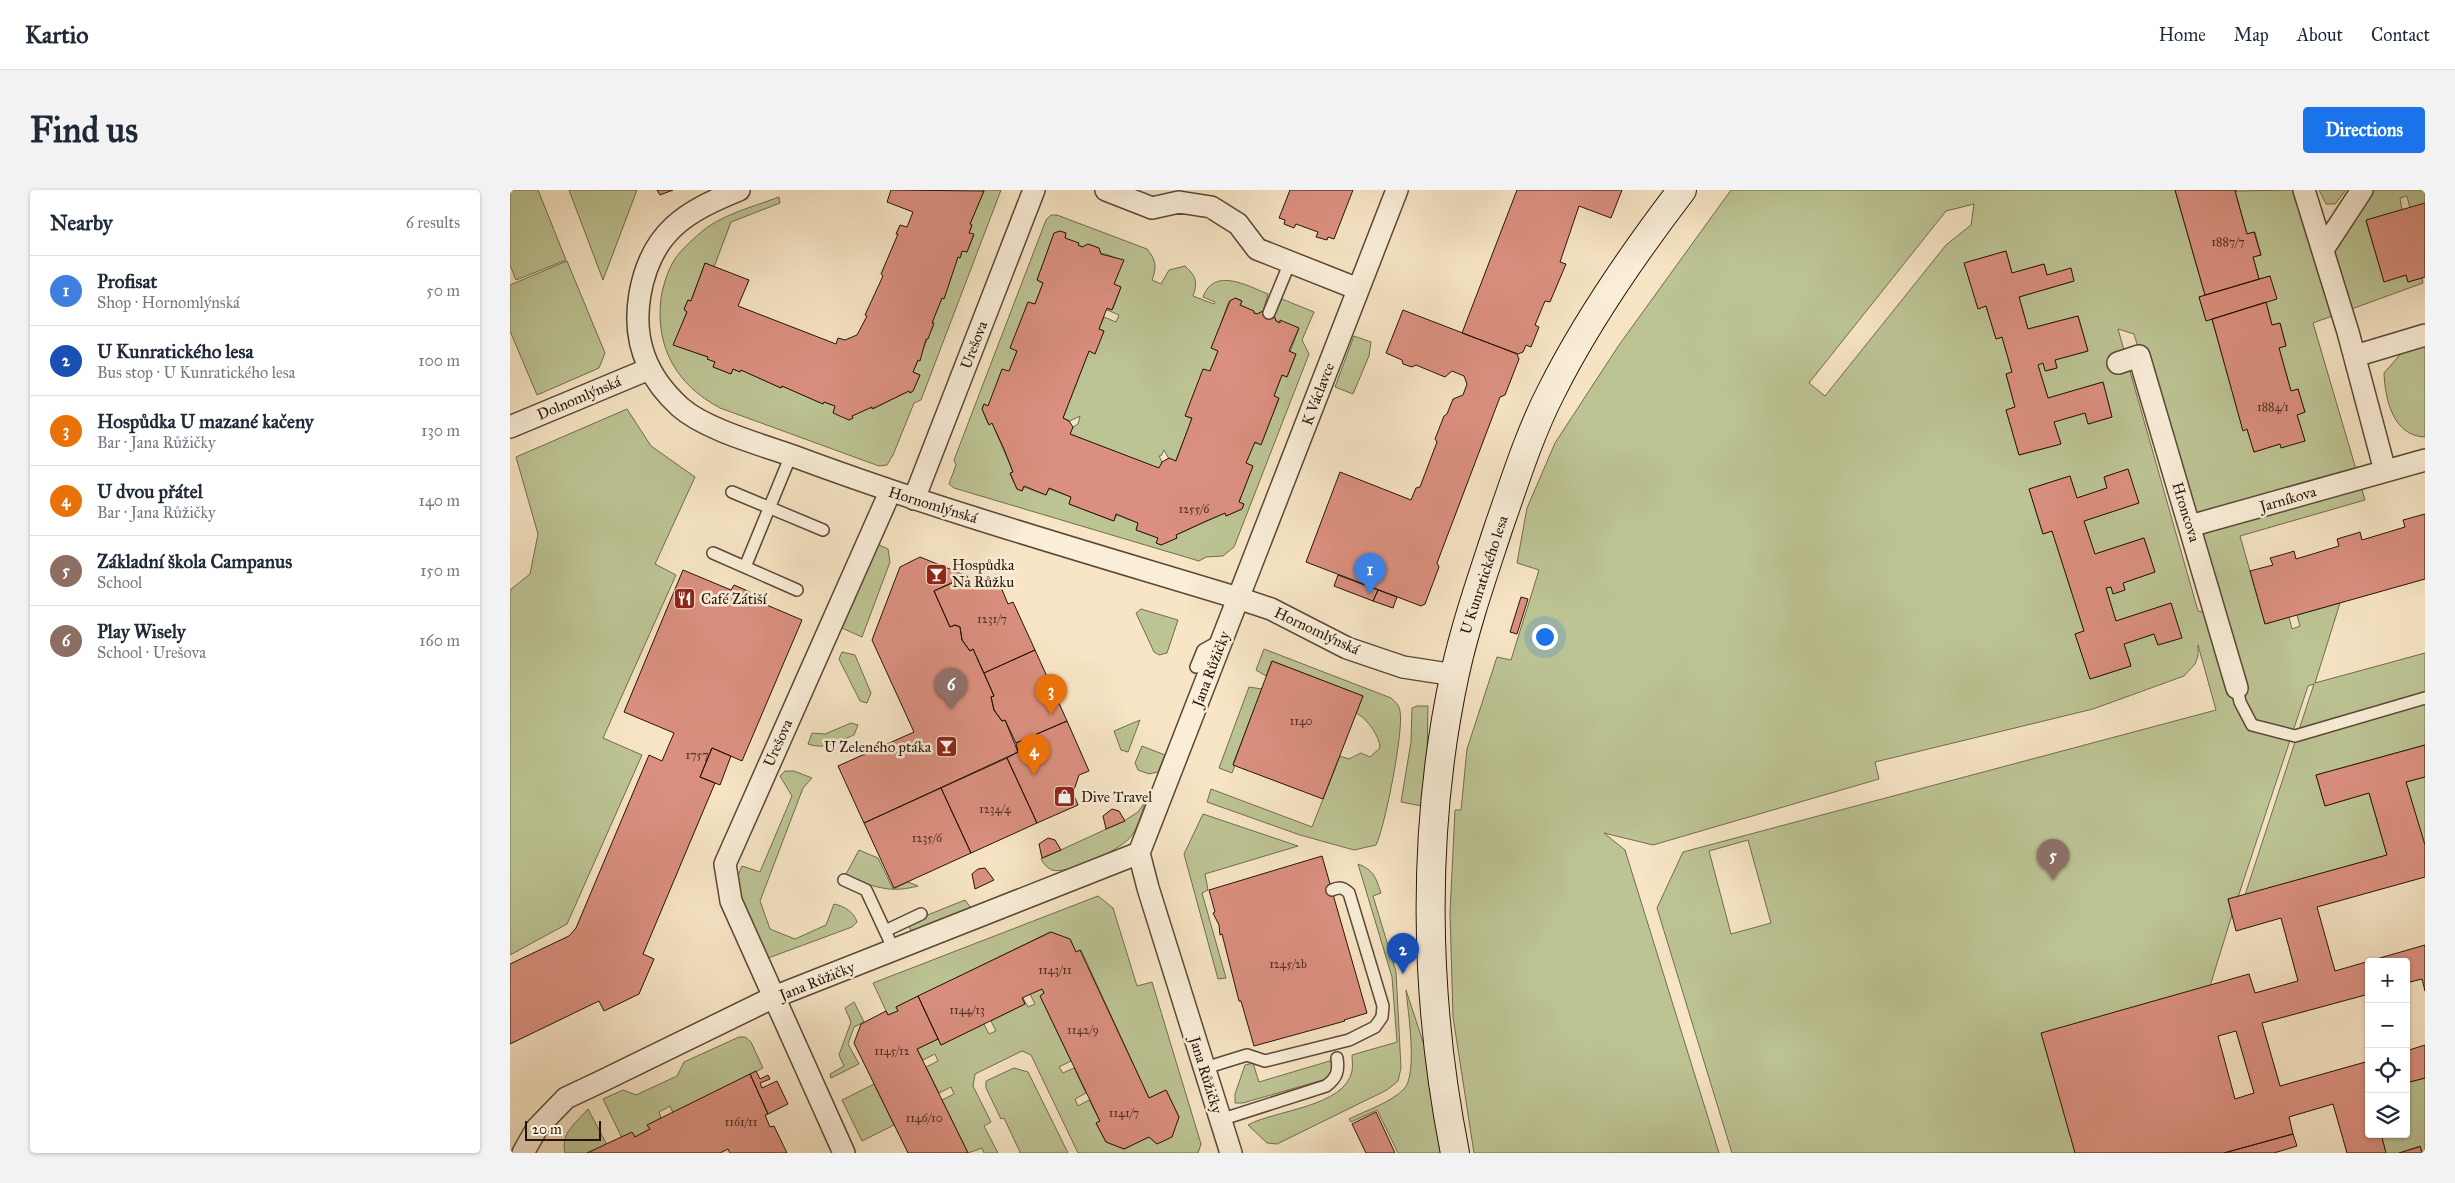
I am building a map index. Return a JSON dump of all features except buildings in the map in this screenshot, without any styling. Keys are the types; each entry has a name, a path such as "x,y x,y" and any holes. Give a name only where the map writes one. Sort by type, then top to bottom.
{"street":[{"name":"Hornomlýnská","path":"740,190 701,206 681,221 662,239 649,260 637,310 638,338 649,369 667,394 682,409 711,426 890,492 1271,609 1346,648 1403,667 1455,675"},
{"name":"Urešova","path":"914,499 1034,190"},
{"path":"1106,190 1152,208 1180,202 1211,207 1238,224 1257,249 1358,289"},
{"name":"K Václavce","path":"1238,598 1397,190"},
{"name":"U Kunratického lesa","path":"1454,1153 1443,1095 1433,996 1431,899 1436,805 1444,738 1455,675 1470,612 1522,457 1550,393 1599,304 1682,190"},
{"path":"2304,190 2324,248 2385,471"},
{"path":"2324,248 2362,190"},
{"path":"2355,356 2425,335"},
{"name":"Hroncova","path":"2118,363 2139,356 2237,688"},
{"name":"Dolnomlýnská","path":"510,428 649,369"},
{"name":"Jarníkova","path":"2190,526 2425,460"},
{"name":"Urešova","path":"774,998 731,901 725,864 890,492"},
{"name":"Jana Růžičky","path":"1230,1153 1148,888 1139,853 1238,598"},
{"name":"Jana Růžičky","path":"523,1153 537,1128 566,1098 890,941 1139,853"},
{"path":"774,998 844,1153"}],"lane":[{"path":"1269,313 1290,262"},
{"path":"745,567 791,455"},
{"path":"732,492 823,530"},
{"path":"713,553 797,590"},
{"path":"1196,667 1203,650 1222,639"},
{"path":"2237,688 2240,702 2252,725 2295,736 2425,698"},
{"path":"844,880 866,890 890,941 921,914"},
{"path":"1205,1068 1247,1055 1265,1061 1349,1040 1375,1027 1382,1017 1383,1006 1349,893 1338,887 1332,890"},
{"path":"1220,1120 1326,1086 1336,1079 1339,1068 1337,1058"}],"green space":[{"path":"510,190 538,190 566,260 516,280 510,265"},
{"path":"569,190 637,190 603,280"},
{"path":"982,190 1001,190 921,400 914,403 893,455 887,465 879,466 720,408 692,388 672,363 666,349 660,316 663,288 672,263 683,249 707,227 737,212 779,197 780,203 731,222 714,267 705,263 691,301 688,300 684,310 687,312 674,345 708,357 708,359 715,362 713,367 731,374 733,369 740,372 741,370 781,388 782,386 823,404 824,402 835,406 849,420 853,418 852,416 872,407 873,409 909,391 910,393 913,391 920,375 913,372 934,324 932,323 942,298 944,298 958,257 960,258 962,251 967,252 974,235 969,233 972,225 970,224 984,191"},
{"path":"1731,190 2175,190 2205,295 2199,297 2206,320 2212,319 2243,430 2247,429 2254,452 2280,444 2305,441 2297,415 2305,412 2298,389 2291,391 2279,348 2286,345 2280,323 2272,325 2266,302 2270,276 2259,279 2253,257 2261,255 2255,232 2247,234 2235,191 2296,190 2307,229 2349,218 2371,190 2425,190 2425,203 2410,208 2407,196 2400,198 2402,210 2366,221 2384,281 2406,275 2408,282 2422,278 2423,283 2313,323 2365,500 2240,536 2265,624 2289,617 2292,629 2300,626 2297,615 2340,603 2315,683 2425,653 2425,745 2316,775 2325,806 2369,793 2387,855 2245,895 2314,684 2308,686 2238,897 2228,899 2232,915 2210,986 2075,1153 1732,1153 1657,908 1683,852 2216,710 2198,645 2198,656 2195,664 2184,676 2093,709 1875,762 1879,779 1653,845 1604,833 1625,850 1719,1153 1474,1153 1453,1017 1450,913 1455,810 1461,810 1467,749 1497,657 1511,660 1539,570 1517,563 1527,508 1555,443 1619,345","holes":["1974,204 1971,225 1946,245 1825,396 1809,383 1946,211","2006,251 2012,273 2044,264 2047,275 2074,281 2019,297 2028,329 2078,316 2088,351 2055,360 2057,368 2046,371 2043,363 2038,365 2048,398 2103,382 2112,417 2089,424 2085,413 2054,422 2061,444 2019,455 2006,410 2015,407 2006,374 2012,372 2002,337 1996,339 1986,306 1978,308 1965,263","2118,329 2134,334 2218,616 2198,611","2128,469 2138,503 2084,521 2095,554 2144,538 2155,572 2123,583 2125,590 2113,594 2111,587 2106,588 2116,621 2171,603 2181,638 2158,645 2154,634 2124,644 2131,666 2090,679 2075,634 2084,631 2052,531 2043,534 2029,489 2070,476 2077,498 2107,488 2104,477","1748,840 1771,923 1731,934 1709,851"]},
{"path":"2319,190 2346,190 2335,204 2326,204"},
{"path":"1051,215 1057,215 1147,249 1155,264 1152,280 1161,284 1169,270 1185,266 1192,273 1195,280 1193,296 1214,304 1215,302 1203,297 1208,288 1223,280 1241,283 1268,294 1263,311 1257,314 1240,305 1242,301 1236,298 1229,301 1212,348 1218,351 1210,372 1186,416 1192,419 1175,462 1169,459 1164,450 1161,456 1159,456 1162,462 1160,469 1070,434 1073,427 1078,424 1080,416 1070,421 1063,418 1089,351 1095,353 1104,331 1099,329 1104,317 1116,322 1119,315 1107,310 1113,309 1121,287 1114,284 1123,261 1106,254 1101,254 1099,248 1088,244 1082,247 1065,238 1066,233 1060,231 1054,234 1037,280 1043,283 1035,304 1028,302 1011,348 1017,351 1009,372 988,406 984,404 982,409 988,424 992,423 1013,472 1010,474 1017,489 1022,491 1024,487 1046,495 1049,489 1071,497 1069,504 1113,521 1117,515 1138,523 1136,530 1158,538 1157,543 1161,545 1177,538 1176,535 1225,513 1226,516 1242,509 1244,504 1239,502 1253,466 1246,463 1254,443 1261,444 1279,399 1274,396 1282,375 1287,377 1296,354 1290,352 1299,328 1276,321 1274,316 1282,299 1314,312 1302,340 1309,354 1234,547 1223,556 1206,557 1199,561 954,488 949,484 956,465 954,460 1046,220"},
{"path":"567,261 605,353 599,368 537,395 510,331 510,285"},
{"path":"1354,336 1371,342 1369,356 1353,394 1335,387"},
{"path":"2425,342 2425,437 2414,435 2398,423 2386,394 2384,373 2405,349"},
{"path":"627,409 651,446 695,477 655,564 676,575 603,738 642,755 567,924 510,955 510,590 530,574 538,534 516,457"},
{"path":"877,544 888,549 890,562 862,637 842,628"},
{"path":"1141,609 1178,620 1167,653 1159,655 1154,652 1136,613"},
{"path":"1264,649 1391,698 1398,705 1400,721 1397,757 1384,819 1376,845 1354,850 1300,835 1207,802 1211,789 1312,827 1340,756 1349,759 1361,753 1370,757 1380,748 1372,728 1356,713 1363,696 1272,661 1266,676 1256,670"},
{"path":"842,652 855,655 871,693 867,703 860,701 839,659"},
{"path":"1249,687 1262,689 1233,764 1235,765 1232,773 1219,768"},
{"path":"1428,706 1427,757 1422,806 1401,802 1411,742 1412,708"},
{"path":"1140,720 1128,752 1121,750 1114,731"},
{"path":"851,723 858,725 854,735 826,746 808,744 812,733 825,734"},
{"path":"1142,746 1165,755 1158,772 1149,774 1138,770 1135,763"},
{"path":"785,771 794,771 812,778 803,788 760,901 770,929 795,939 826,925 834,904 848,910 854,915 857,922 852,927 763,960 735,883 742,866 760,872 792,796 780,776"},
{"path":"2425,777 2425,845 2424,845 2406,782"},
{"path":"1147,799 1132,835 1127,841 1107,854 1081,865 1059,871 1050,869 1042,861 1041,859 1124,821 1138,812"},
{"path":"1203,814 1298,846 1205,874 1208,890 1202,893 1226,978 1218,979 1184,854"},
{"path":"859,850 878,858 893,889 873,886 845,876"},
{"path":"1358,864 1371,872 1376,879 1381,893 1373,896 1396,972 1401,1068 1398,1081 1387,1090 1277,1144 1267,1143 1248,1125 1308,1106 1337,1093 1347,1083 1352,1071 1352,1055 1397,1042 1392,977"},
{"path":"908,882 918,886 893,889"},
{"path":"1098,896 1113,908 1137,986 1152,982 1201,1144 1198,1153 1078,1153 1031,1055 1022,1051 975,1074 973,1086 991,1122 984,1126 998,1153 984,1153 982,1148 968,1153 942,1100 954,1094 951,1087 939,1093 926,1067 938,1061 935,1054 923,1060 917,1049 938,1039 941,1045 984,1024 989,1034 996,1031 991,1021 1025,1004 1023,998 1028,1007 1035,1004 1030,994 1042,989 1044,993 1040,996 1071,1061 1059,1067 1063,1073 1074,1068 1086,1093 1075,1099 1078,1106 1089,1100 1100,1121 1096,1123 1106,1142 1124,1149 1149,1137 1157,1144 1179,1117 1166,1090 1149,1098 1081,950 1076,952 1070,939 1050,932 896,1007 898,1011 888,1015 873,983"},
{"path":"965,900 974,912 912,932 908,925 915,920"},
{"path":"1406,990 1425,1048 1441,1153 1398,1153 1377,1110 1351,1122 1349,1119 1392,1098 1404,1089 1408,1081 1411,1042"},
{"path":"854,1002 864,1022 854,1027 848,1044 859,1064 831,1078 830,1074 844,1066 839,1055 851,1022 845,1008"},
{"path":"739,1037 745,1037 751,1042 763,1068 673,1113 670,1106 659,1112 661,1118 648,1125 650,1129 635,1137 622,1138 603,1099 623,1090 636,1095 677,1076 684,1062"},
{"path":"1333,1060 1332,1072 1323,1080 1243,1103 1235,1103 1235,1094 1245,1065 1253,1063 1259,1082"},
{"path":"1014,1068 1028,1072 1068,1153 1019,1153 1004,1118 1001,1119 986,1088 986,1081"},
{"path":"2425,1078 2425,1153 2422,1153 2420,1146 2399,1153 2386,1153 2382,1138 2410,1138 2410,1082"},
{"path":"874,1084 894,1125 862,1141 842,1100"},
{"path":"588,1109 607,1145 587,1153 565,1153 564,1146 567,1134"}],"place":[{"name":"Hospůdka Na Růžku","path":"936,574"},
{"name":"Profisat","path":"1370,594"},
{"name":"Café Zátiší","path":"685,599"},
{"name":"Play Wisely","path":"951,709"},
{"name":"Hospůdka U mazané kačeny","path":"1051,715"},
{"name":"U Zeleného ptáka","path":"947,747"},
{"name":"U dvou přátel","path":"1034,775"},
{"name":"Dive Travel","path":"1065,797"},
{"name":"Základní škola Campanus","path":"2053,880"},
{"name":"U Kunratického lesa","path":"1403,974"}]}
